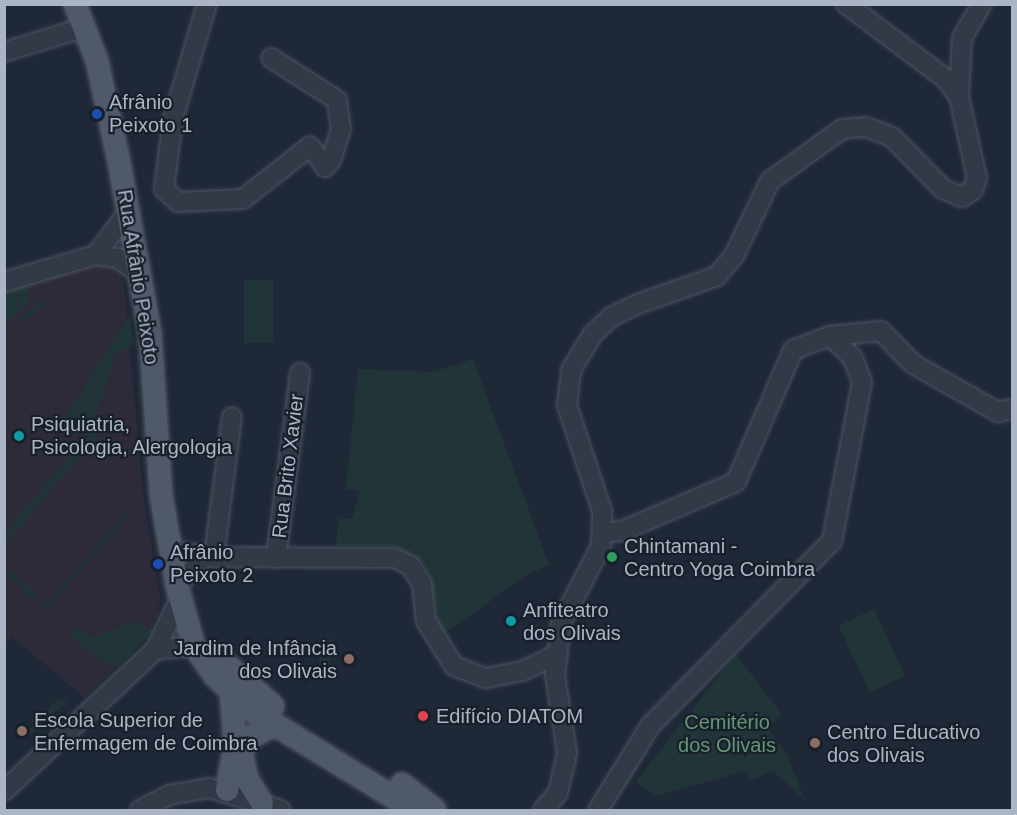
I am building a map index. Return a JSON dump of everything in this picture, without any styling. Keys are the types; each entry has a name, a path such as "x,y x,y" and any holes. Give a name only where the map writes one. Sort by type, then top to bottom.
{"main road":[{"name":"Rua Afrânio Peixoto","path":"75,4 86,27 129,212 150,332 170,550 178,593 192,635 231,692 275,725 426,808"},
{"name":"Rua Afrânio Peixoto","path":"192,635 265,701 426,808"},
{"path":"228,790 235,745 231,692"},
{"path":"271,806 247,779 241,751 249,738 275,725"}],"street":[{"path":"207,4 173,118 164,189 178,202 243,199 310,146 325,167 331,160 341,129 337,100 271,58"},
{"path":"846,4 946,79 959,96"},
{"path":"543,810 558,793 567,753 555,675 569,599 601,546 602,533 602,512 567,405 571,370 593,334 611,317 638,304 717,276 734,256 770,180 842,129 866,127 892,137 943,189 962,197 973,190 977,178 959,96 962,38 982,4"},
{"path":"4,52 86,27"},
{"path":"96,255 129,212"},
{"path":"4,282 96,255 118,258 140,274"},
{"path":"602,533 622,531 736,482 793,350 830,336 881,331 913,364 998,412 1012,409"},
{"path":"598,810 650,726 832,541 862,382 853,358 830,336"},
{"name":"Rua Brito Xavier","path":"276,558 300,373"},
{"path":"155,650 178,593 209,556 232,417"},
{"path":"170,550 209,556 395,558 411,566 422,584 426,621 437,647 454,666 486,678 523,671 558,654"},
{"path":"4,791 155,650 192,635"},
{"path":"140,810 187,791 228,790 271,806"},
{"path":"426,808 451,810"}],"shaded area":[{"path":"103,261 123,273 143,495 160,596 159,613 145,639 85,698 12,637 5,644 5,291"}],"green space":[{"path":"244,280 273,280 273,343 244,343"},
{"path":"28,285 29,303 5,324 5,292"},
{"path":"43,300 46,304 21,323 18,319"},
{"path":"129,315 134,344 116,355 95,417 97,448 66,416"},
{"path":"473,359 549,565 525,576 440,637 432,583 424,563 398,547 336,546 338,519 352,519 360,491 346,489 358,369 433,372"},
{"path":"75,443 82,454 5,544 5,532 72,454"},
{"path":"129,509 132,511 94,556 90,553"},
{"path":"86,559 89,561 46,610 43,607"},
{"path":"11,571 38,595 34,600 7,575"},
{"path":"874,609 905,676 870,693 839,625"},
{"path":"137,621 153,630 121,665 107,665 69,635 77,626 91,637"},
{"path":"323,638 334,640 329,665 319,663"},
{"name":"Cemitério dos Olivais","path":"736,654 782,715 767,726 788,757 805,800 773,771 750,781 746,771 655,796 636,781"},
{"path":"58,699 68,700 26,739 23,736"}],"place":[{"name":"Afrânio Peixoto 1","path":"97,114"},
{"name":"Psiquiatria, Psicologia, Alergologia","path":"19,436"},
{"name":"Chintamani - Centro Yoga Coimbra","path":"612,557"},
{"name":"Afrânio Peixoto 2","path":"158,564"},
{"name":"Anfiteatro dos Olivais","path":"511,621"},
{"name":"Jardim de Infância dos Olivais","path":"349,659"},
{"name":"Edifício DIATOM","path":"423,716"},
{"name":"Escola Superior de Enfermagem de Coimbra","path":"22,731"},
{"name":"Centro Educativo dos Olivais","path":"815,743"}]}
